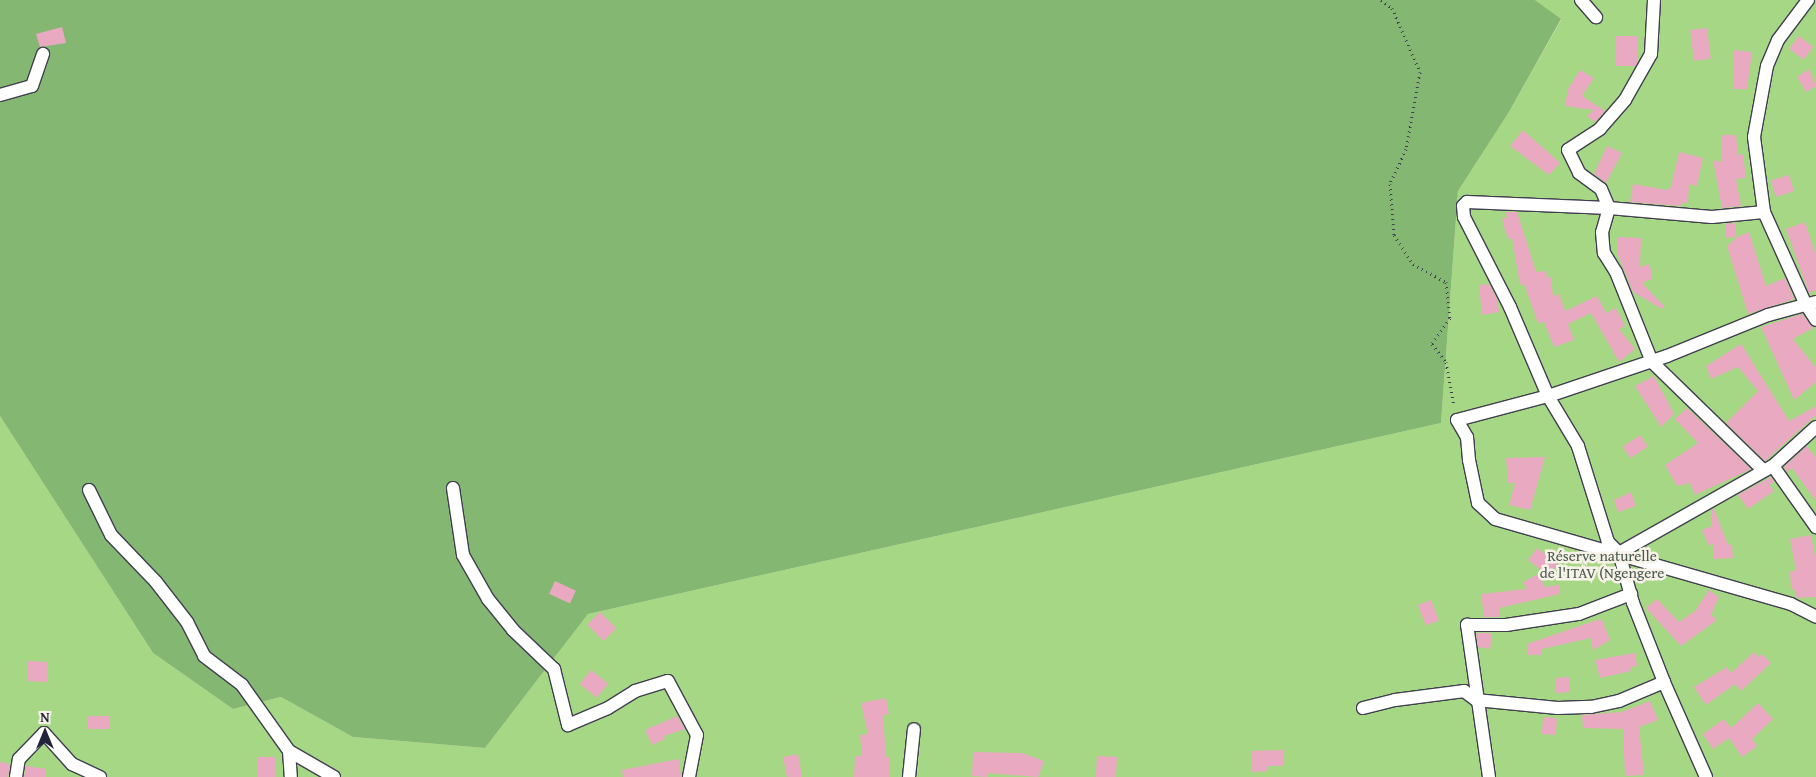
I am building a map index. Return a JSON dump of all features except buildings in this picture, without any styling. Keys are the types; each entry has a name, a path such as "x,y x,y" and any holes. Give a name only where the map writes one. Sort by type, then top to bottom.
{"street":[{"path":"1581,0 1596,17"},
{"path":"1654,0 1651,54 1625,100 1600,128 1568,150 1578,174 1602,190 1608,208 1602,232 1604,253 1616,272 1652,362 1768,468 1816,527"},
{"path":"1816,5 1809,0 1778,40 1767,66 1754,137 1764,212 1810,302 1816,320"},
{"path":"0,95 32,86 43,54"},
{"path":"1706,777 1664,682 1631,594 1619,553 1608,542 1578,446 1548,396 1510,307 1464,217 1463,206 1467,202 1608,208 1712,217 1764,212"},
{"path":"1810,302 1652,362 1548,396 1457,420 1467,437 1468,460 1478,504 1495,519 1619,553 1698,579 1791,604 1816,617"},
{"path":"1619,553 1748,482 1768,468 1816,427"},
{"path":"453,488 463,555 488,599 513,630 554,669 568,725 608,708 635,691 668,681 697,735 689,777"},
{"path":"89,490 111,535 156,582 187,622 204,656 242,685 289,752 334,777"},
{"path":"1489,777 1476,700 1467,625 1506,625 1579,614 1631,594"},
{"path":"1362,708 1395,700 1464,691 1476,700 1558,708 1591,707 1619,702 1664,682"},
{"path":"909,777 914,729"},
{"path":"16,777 19,759 44,733 72,764 100,777"},
{"path":"289,752 291,777"}],"path":[{"path":"1381,0 1392,8 1420,72 1406,149 1390,184 1394,235 1413,264 1446,282 1450,318 1432,344 1446,362 1457,420"}],"green space":[{"path":"0,0 1535,0 1561,19 1509,112 1458,191 1441,423 588,614 485,748 353,737 281,697 233,709 153,653 0,416"},
{"name":"Réserve naturelle de l'ITAV (Ngengere","path":"1535,0 1816,0 1816,777 0,777 0,416 153,653 233,709 281,697 353,737 485,748 588,614 1441,423 1458,191 1509,112 1561,20"}]}
